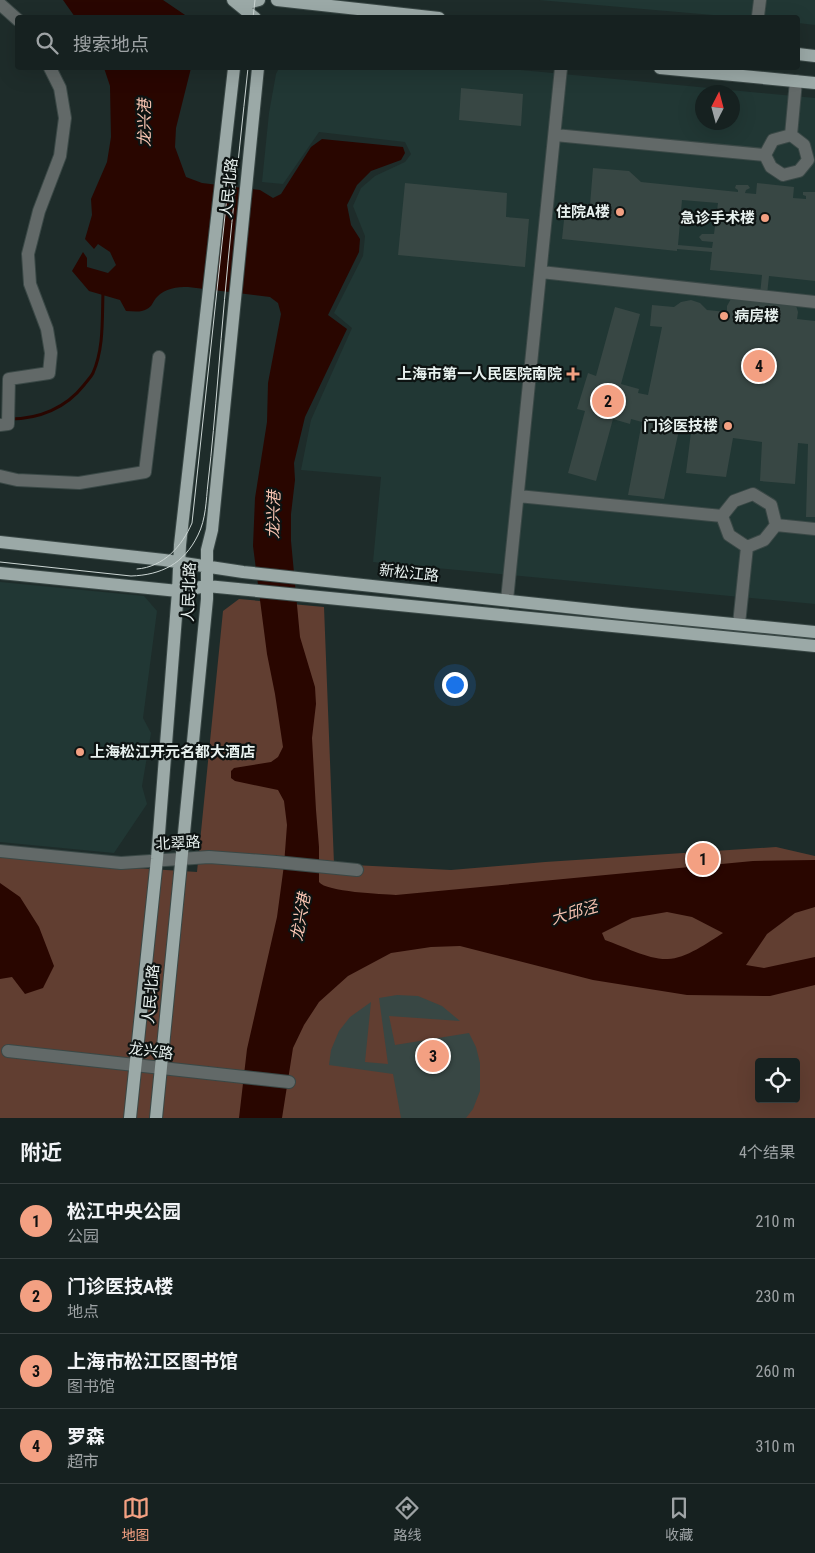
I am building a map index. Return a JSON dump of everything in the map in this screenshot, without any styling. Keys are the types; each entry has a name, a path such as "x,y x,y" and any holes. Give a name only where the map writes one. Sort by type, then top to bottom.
{"main road":[{"path":"239,6 260,0"},
{"path":"262,15 264,0"},
{"path":"277,0 412,15"},
{"path":"239,6 251,15"},
{"path":"800,54 815,56"},
{"name":"人民北路","path":"130,1118 157,859 178,590 180,538 234,70"},
{"name":"人民北路","path":"156,1118 207,599 206,550 212,530 258,70"},
{"path":"681,70 815,83"},
{"name":"新松江路","path":"0,542 179,562 299,578 815,632"},
{"path":"0,573 178,590 206,586 815,646"}],"street":[{"path":"756,15 760,0"},
{"path":"0,4 15,17"},
{"path":"6,421 5,378 49,373 51,353 47,329 30,284 28,254 39,211 60,156 65,118 60,88 51,70"},
{"path":"508,600 561,70"},
{"path":"790,135 796,81"},
{"path":"555,135 765,155"},
{"path":"765,155 773,140 790,135"},
{"path":"765,155 771,167 783,175 799,171 812,160 804,145 790,135"},
{"path":"541,272 815,302"},
{"path":"0,476 17,480 79,483 145,472 159,357"},
{"path":"722,516 734,501 753,494 771,505 776,525"},
{"path":"518,496 722,516"},
{"path":"722,516 729,535 747,547"},
{"path":"776,525 815,529"},
{"path":"747,547 764,540 776,525"},
{"path":"739,624 747,547"},
{"name":"北翠路","path":"0,851 121,863 157,859 208,857 357,870"},
{"name":"龙兴路","path":"8,1051 290,1082"}],"shaded area":[{"path":"539,0 815,0 815,25 800,23 800,15 713,15"},
{"name":"上海市第一人民医院南院","path":"278,70 522,70 695,87 695,130 740,130 740,91 815,98 815,604 373,562 381,477 301,470 311,420 352,328 334,313 363,256 365,236 353,206 361,188 375,176 405,162 411,154 405,142 319,132 283,184 262,182 269,113"},
{"path":"0,582 144,596 157,611 143,718 151,733 142,786 147,804 114,853 0,842"},
{"path":"239,599 324,607 334,864 451,870 776,847 815,856 815,1118 0,1118 0,857 197,872 223,611"}],"water":[{"path":"63,0 163,0 185,15 74,15"},
{"path":"105,70 190,70 176,128 175,147 186,177 202,183 260,190 273,198 281,194 311,147 322,139 403,147 405,153 401,160 371,171 357,185 347,205 351,225 360,239 359,252 328,315 347,329 305,417 294,463 295,480 291,514 291,541 300,637 315,687 316,704 312,738 319,847 319,882 332,888 343,890 396,895 753,861 815,860 815,907 795,913 767,934 746,965 764,968 815,957 815,985 770,996 687,995 593,980 460,946 431,947 391,953 348,976 319,1002 304,1025 293,1048 282,1118 239,1118 247,1049 277,917 287,825 284,801 278,790 235,781 231,778 231,771 234,768 271,762 278,757 283,747 267,654 253,546 255,498 267,422 268,383 281,314 278,303 270,297 188,287 167,290 157,297 150,307 136,312 126,311 120,300 89,291 72,271 83,252 87,258 87,267 108,273 116,265 110,252 98,244 94,249 85,239 92,215 91,199 107,162 111,137 110,86","holes":["667,912 692,917 723,933 697,949 682,956 668,959 636,952 605,940 602,933 632,918"]},
{"path":"0,883 20,897 39,927 54,966 43,988 25,994 12,977 0,979"}],"building":[{"path":"461,88 523,94 521,126 459,120"},
{"path":"593,168 629,171 641,182 738,192 735,188 736,185 748,185 750,188 745,193 756,194 757,183 794,187 793,198 806,199 803,192 815,192 815,281 769,276 767,295 795,302 798,312 797,319 815,321 815,517 806,517 808,444 798,443 795,484 760,481 762,442 733,438 726,477 686,473 691,432 679,430 664,499 628,495 642,422 631,419 630,424 613,419 596,481 568,473 585,411 577,409 588,373 596,376 615,307 640,314 621,384 639,389 638,393 648,395 662,327 650,326 652,305 674,307 681,302 691,300 700,303 707,310 727,312 727,306 732,297 760,294 762,275 710,270 712,252 677,249 677,251 562,239 564,220 558,220 559,202 590,205","holes":["682,200 718,203 714,234 702,234 699,237 702,241 713,242 712,248 678,245"]},
{"path":"405,183 507,193 506,217 529,219 525,267 398,255"},
{"path":"397,995 418,996 442,1006 460,1021 389,1016 395,1045 469,1033 476,1047 480,1063 480,1091 473,1109 466,1118 401,1118 393,1074 329,1065 331,1050 339,1031 350,1017 371,1002 365,1062 388,1064 379,998"}],"waterway":[{"path":"10,419 31,417 51,411 69,400 91,376 97,363 101,344 103,293"}],"tram line":[{"path":"253,15 255,0"},
{"path":"0,562 131,576 142,575 162,570 179,560 186,554 198,535 203,523 206,503 248,70"},
{"path":"137,569 164,560 183,540 192,523 229,178"}],"place":[{"name":"住院A楼","path":"620,212"},
{"name":"急诊手术楼","path":"765,218"},
{"name":"病房楼","path":"724,316"},
{"name":"罗森","path":"759,366"},
{"name":"上海市第一人民医院南院","path":"573,374"},
{"name":"门诊医技A楼","path":"608,401"},
{"name":"门诊医技楼","path":"728,426"},
{"name":"上海松江开元名都大酒店","path":"80,752"},
{"name":"松江中央公园","path":"703,859"},
{"name":"上海市松江区图书馆","path":"433,1056"}],"water label":[{"name":"龙兴港","path":"144,123"},
{"name":"龙兴港","path":"273,515"},
{"name":"大邱泾","path":"574,912"},
{"name":"龙兴港","path":"300,917"}]}
